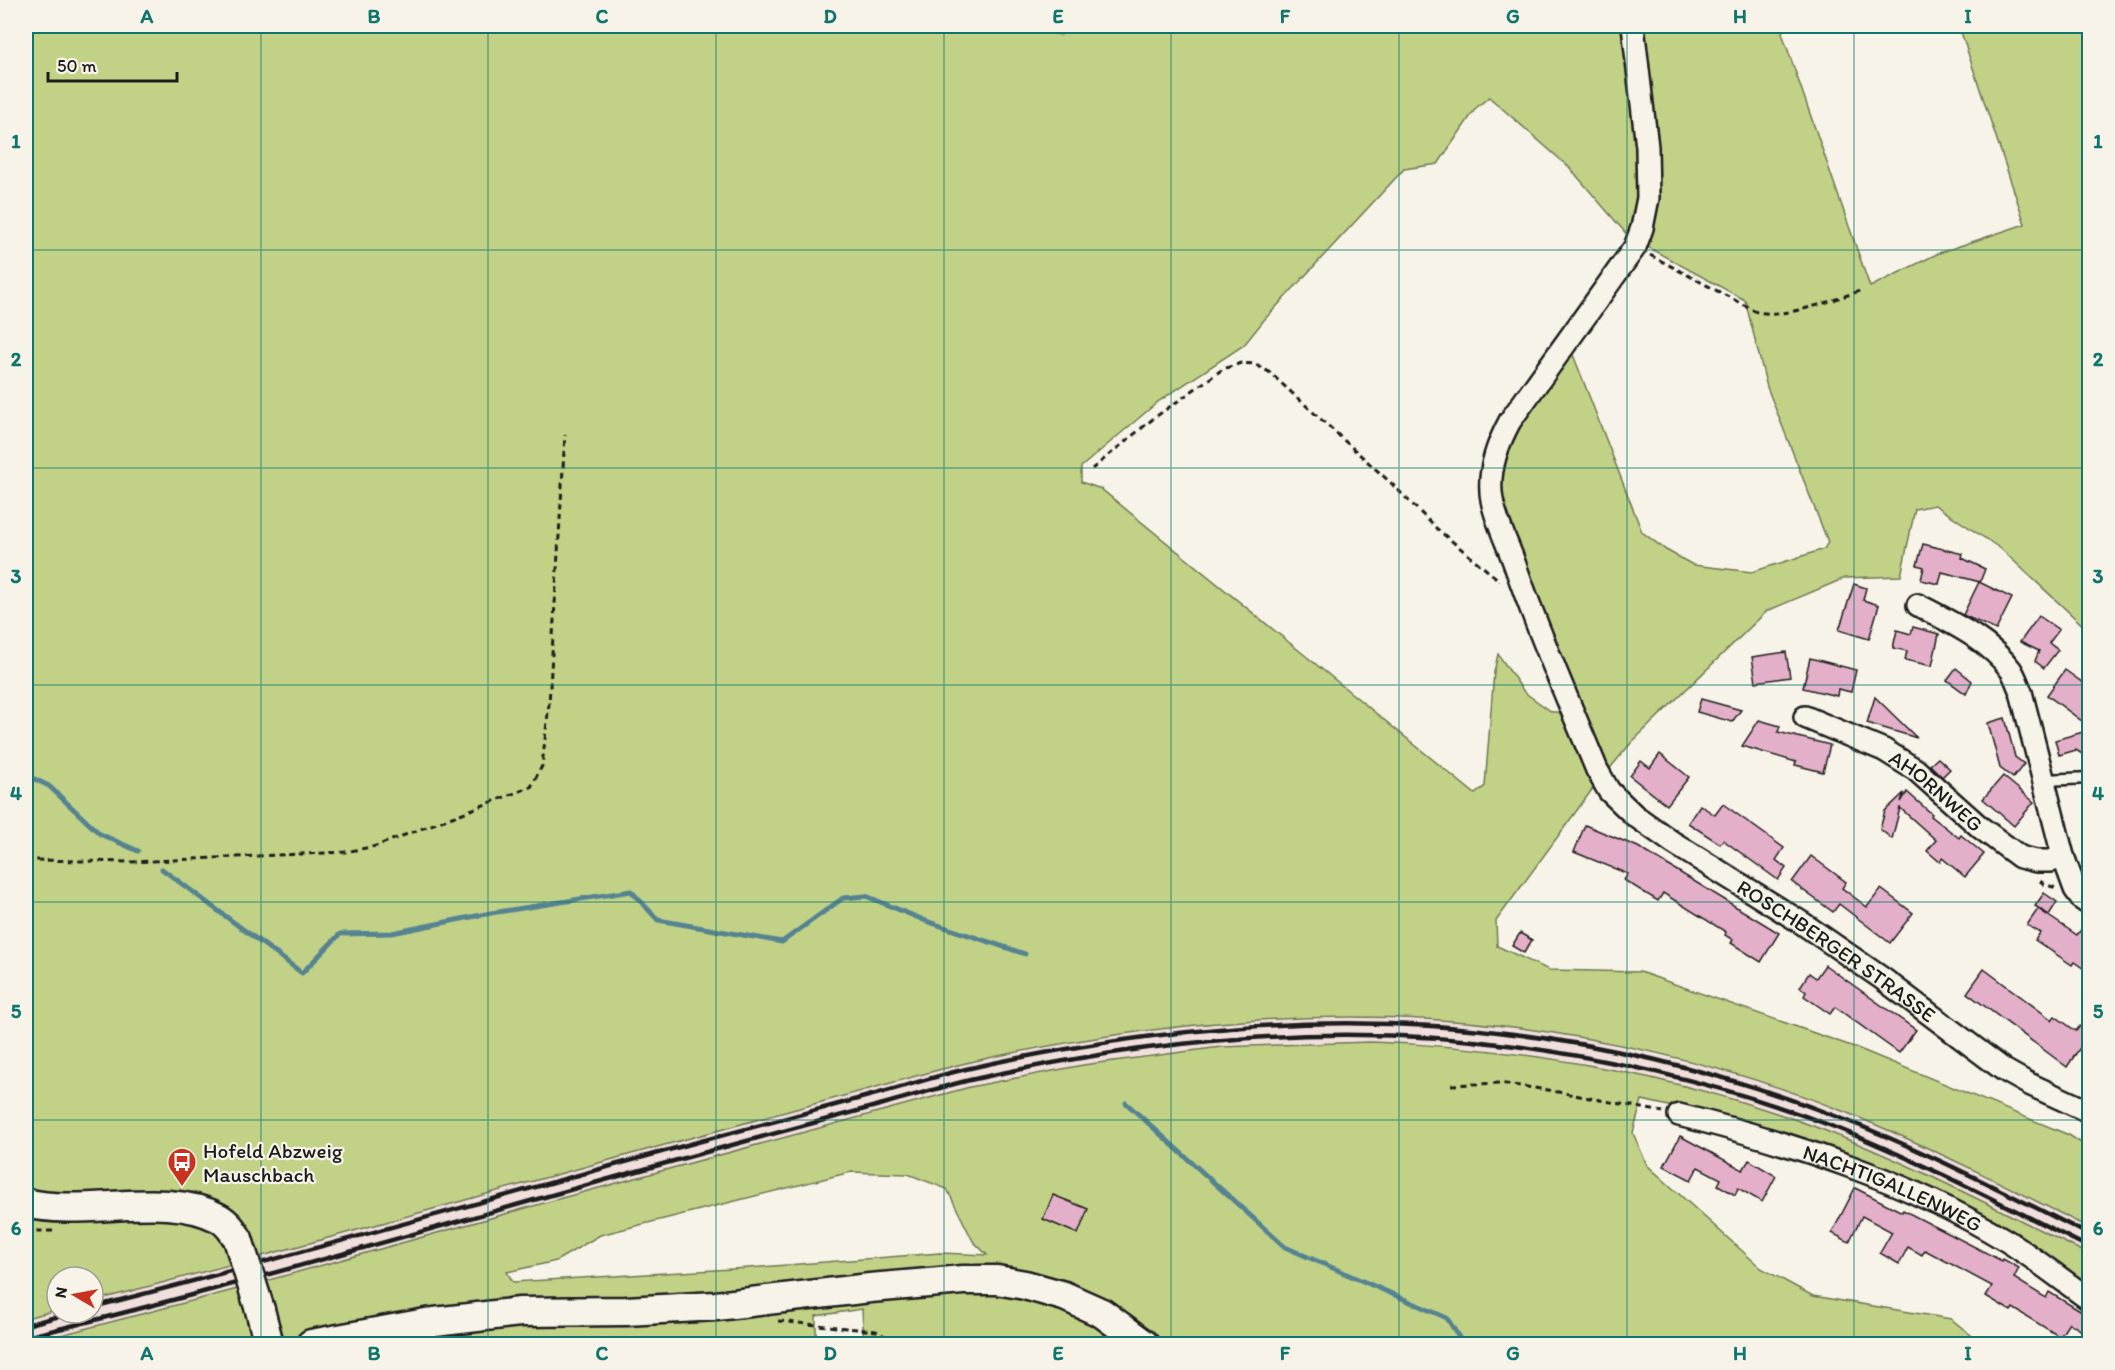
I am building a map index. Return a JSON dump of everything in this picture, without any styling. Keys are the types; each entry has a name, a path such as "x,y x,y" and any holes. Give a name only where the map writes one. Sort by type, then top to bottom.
{"main road":[{"path":"26,1203 72,1208 170,1205 196,1209 221,1219 231,1227 238,1239 269,1344"},
{"path":"311,1344 426,1323 520,1312 626,1311 716,1306 870,1288 963,1280 997,1280 1064,1296 1102,1313 1144,1344"}],"street":[{"name":"ROSCHBERGER STRASSE","path":"1633,26 1647,147 1648,198 1642,228 1635,247 1510,421 1493,462 1491,483 1492,500 1526,597 1597,770 1609,791 1634,815 1672,842 1802,923 1883,979 2004,1070 2090,1112"},
{"path":"1918,605 1977,639 2000,657 2012,671 2020,692 2063,856 2075,889 2090,905"},
{"name":"AHORNWEG","path":"1805,717 1884,750 1916,770 1981,828 2020,857 2051,861 2063,856"},
{"name":"NACHTIGALLENWEG","path":"1679,1115 1792,1145 1874,1176 1941,1205 2007,1241 2090,1300"}],"lane":[{"path":"2043,780 2090,778"}],"path":[{"path":"1635,247 1757,312 1770,314 1802,309 1860,291"},
{"path":"1092,468 1154,418 1223,369 1241,363 1254,364 1269,372 1391,483 1436,528 1514,594 1526,597"},
{"path":"26,862 36,860 129,862 345,852 376,846 531,787 542,766 549,704 565,435"},
{"path":"1451,1085 1499,1083 1679,1115"},
{"path":"750,1302 763,1315 782,1323 876,1331 898,1344"}],"shaded area":[{"path":"1372,1017 1439,1020 1514,1027 1582,1038 1712,1068 1785,1090 1842,1111 1946,1156 2090,1228 2089,1255 1935,1178 1881,1154 1777,1113 1705,1091 1578,1062 1511,1052 1437,1044 1371,1042 1155,1054 1083,1065 970,1087 230,1291 105,1323 105,1298 965,1063 1079,1041 1219,1022"},
{"path":"45,1313 45,1325 97,1325 26,1343 26,1318"}],"green space":[{"path":"26,26 1016,26 1061,35 1070,26 1785,26 1782,33 1870,287 1939,253 2025,224 1959,26 2089,26 2089,631 2001,549 1935,505 1915,509 1901,576 1845,578 1767,611 1631,743 1591,791 1496,921 1497,946 1549,970 1640,972 1857,1048 2069,1135 2089,1148 2089,1228 1938,1153 1845,1112 1765,1083 1682,1059 1598,1041 1513,1027 1445,1020 1376,1017 1307,1018 1238,1021 1169,1028 1101,1037 966,1063 105,1298 105,1265 45,1265 45,1313 26,1318","holes":["1489,97 1570,168 1629,237 1745,300 1767,387 1828,542 1824,549 1752,572 1693,565 1666,550 1642,532 1572,352 1516,426 1501,469 1500,500 1579,712 1552,712 1524,692 1498,654 1494,672 1485,786 1475,794 1101,489 1081,482 1081,467 1159,401 1244,345 1264,320 1404,169 1438,164 1476,108"]},
{"path":"1371,1042 1525,1055 1677,1084 1776,1113 1857,1143 1974,1197 2090,1255 2089,1291 2010,1233 1713,1116 1642,1100 1633,1133 1647,1165 1761,1268 1813,1296 1951,1319 1982,1344 1713,1344 1699,1338 1695,1344 864,1344 862,1309 816,1316 816,1344 26,1344 230,1291 970,1087 1083,1065 1221,1047","holes":["851,1172 908,1174 947,1189 973,1241 987,1255 940,1253 749,1268 513,1282 507,1272 556,1261 600,1235"]}],"building":[{"path":"1923,544 1963,554 1962,558 1985,569 1980,582 1942,572 1939,584 1921,580 1924,567 1917,565"},
{"path":"1979,582 2012,598 1996,630 1963,615"},
{"path":"1854,584 1866,588 1863,600 1879,605 1869,639 1839,630"},
{"path":"2039,616 2059,630 2049,643 2058,650 2044,668 2035,661 2039,651 2020,642"},
{"path":"1913,627 1939,634 1932,666 1905,660 1907,651 1893,648 1897,630 1911,634"},
{"path":"1786,652 1790,677 1756,682 1752,657"},
{"path":"1810,658 1856,670 1851,692 1838,689 1837,696 1803,688"},
{"path":"1956,668 1972,681 1966,694 1947,680"},
{"path":"2065,670 2090,688 2090,727 2047,695"},
{"path":"1875,697 1917,738 1867,723"},
{"path":"1701,699 1741,710 1732,722 1697,712"},
{"path":"2005,718 2015,757 2024,764 2013,778 2000,768 1988,723"},
{"path":"1759,720 1780,726 1778,732 1830,745 1823,772 1795,765 1796,762 1742,746"},
{"path":"2090,730 2090,759 2076,750 2059,755 2055,740"},
{"path":"1660,754 1689,777 1667,805 1630,776 1641,761 1650,768"},
{"path":"1938,758 1950,769 1942,777 1930,765"},
{"path":"2003,776 2034,802 2014,826 1983,799"},
{"path":"1907,792 1932,814 1931,816 1959,838 1961,835 1984,854 1965,877 1942,858 1940,862 1927,851 1936,840 1900,808 1892,839 1880,829 1885,811 1904,793 1901,802"},
{"path":"1723,804 1784,848 1776,860 1786,868 1778,880 1723,840 1720,844 1688,823 1700,805 1715,815"},
{"path":"1585,825 1638,847 1779,933 1761,962 1731,943 1733,940 1725,935 1726,932 1663,893 1658,901 1624,880 1628,874 1574,852"},
{"path":"1811,856 1846,882 1842,888 1867,907 1881,889 1913,913 1890,943 1839,904 1833,912 1792,882"},
{"path":"2044,893 2057,902 2049,915 2035,906"},
{"path":"2038,909 2077,935 2090,918 2090,973 2074,962 2072,965 2035,940 2040,933 2027,925"},
{"path":"1520,933 1532,940 1524,953 1512,946"},
{"path":"1825,965 1916,1030 1899,1053 1835,1007 1830,1014 1804,996 1806,992 1800,987 1809,973 1816,978"},
{"path":"1984,969 2052,1020 2055,1016 2076,1031 2080,1026 2090,1033 2067,1067 1967,993"},
{"path":"1680,1136 1743,1170 1749,1160 1776,1176 1762,1202 1738,1188 1735,1195 1718,1185 1721,1179 1698,1167 1691,1180 1664,1166"},
{"path":"1855,1188 2019,1268 2014,1278 2046,1298 2049,1292 2090,1317 2090,1336 2069,1323 2060,1337 2013,1308 2011,1311 1986,1296 1992,1286 1925,1250 1922,1255 1908,1247 1899,1264 1880,1253 1892,1232 1862,1216 1849,1242 1832,1233"},
{"path":"1053,1195 1088,1209 1078,1234 1043,1219"}],"waterway":[{"path":"26,775 49,786 100,834 138,851"},
{"path":"162,869 302,973 340,934 392,933 491,913 631,891 658,920 782,942 843,898 866,896 926,921 1025,954"},
{"path":"1126,1103 1285,1247 1447,1318 1463,1344"}],"railway":[{"path":"105,1304 966,1069 1101,1043 1169,1034 1238,1027 1308,1024 1446,1027 1514,1034 1596,1047 1677,1065 1757,1088 1868,1129 1964,1172 2090,1235"},
{"path":"26,1337 287,1269 970,1080 1104,1054 1172,1045 1310,1035 1378,1035 1515,1046 1638,1068 1719,1088 1759,1100 1869,1141 1965,1185 2090,1248"},
{"path":"26,1325 45,1320"}],"place":[{"name":"Hofeld Abzweig Mauschbach","path":"182,1188"}]}
